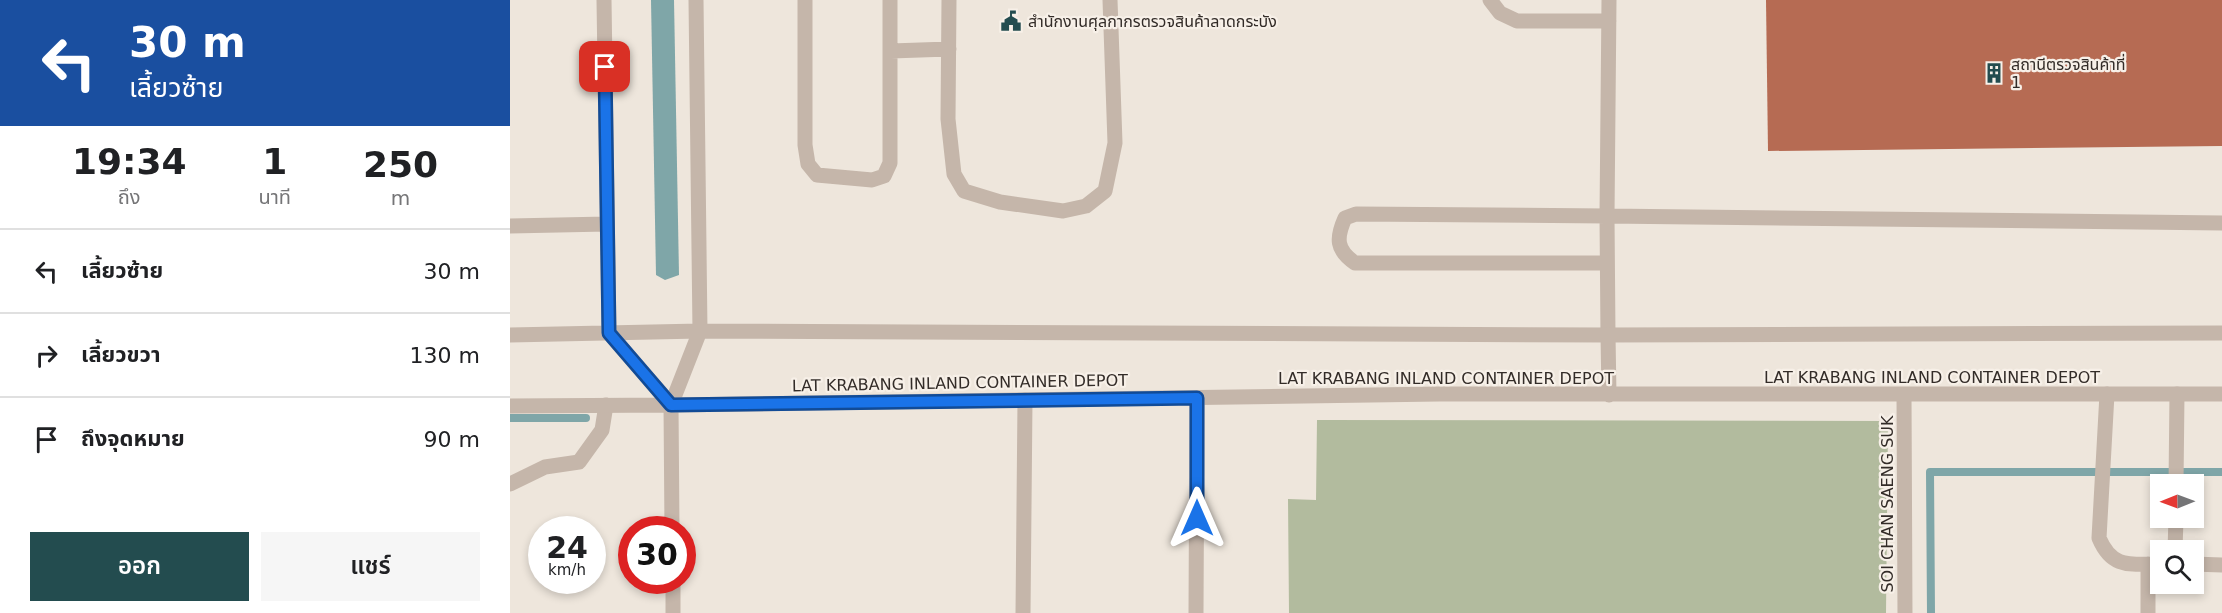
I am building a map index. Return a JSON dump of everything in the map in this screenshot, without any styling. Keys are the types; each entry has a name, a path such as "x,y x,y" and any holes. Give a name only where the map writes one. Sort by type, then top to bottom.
{"street":[{"path":"604,0 609,333 671,405"},
{"path":"672,516 671,405 700,331 696,0"},
{"path":"804,0 805,145 808,164 817,175 872,180 884,176 890,163 890,0"},
{"path":"949,0 948,119 954,174 964,191 1000,202 1063,210 1086,206 1106,190 1115,143 1110,0"},
{"path":"1490,0 1500,13 1517,21 1609,21"},
{"path":"1609,0 1607,216 1609,395"},
{"path":"891,51 949,49"},
{"path":"1607,263 1355,263 1341,249 1339,231 1345,218 1356,214 2222,223"},
{"path":"510,226 608,224"},
{"path":"510,335 700,331 1608,335 2222,333"},
{"name":"LAT KRABANG INLAND CONTAINER DEPOT","path":"510,406 1439,394 2222,393"},
{"path":"2107,394 2099,538 2105,552 2118,562 2150,564"},
{"path":"2176,474 2177,394"},
{"name":"SOI CHAN SAENG SUK","path":"1904,395 1905,613"},
{"path":"1196,613 1197,398"},
{"path":"1023,613 1024,400"},
{"path":"510,484 546,467 579,462 602,430 606,405"},
{"path":"2204,564 2222,565"},
{"path":"663,613 673,613 673,594"},
{"path":"2148,613 2150,594"}],"green space":[{"path":"1317,420 1888,421 1886,613 1289,613 1288,499 1316,500"}],"water":[{"path":"651,0 674,0 679,275 665,280 656,275"}],"building":[{"name":"สถานีตรวจสินค้าที่ 1","path":"1766,0 2222,0 2222,146 1768,151"}],"waterway":[{"path":"510,418 586,418"},
{"path":"1931,613 1930,472 2222,472"}],"place":[{"name":"สำนักงานศุลกากรตรวจสินค้าลาดกระบัง","path":"1011,21"},
{"name":"สถานีตรวจสินค้าที่ 1","path":"1994,73"}],"route":[{"path":"605,67 609,333 671,405 1197,398 1197,518"}]}
